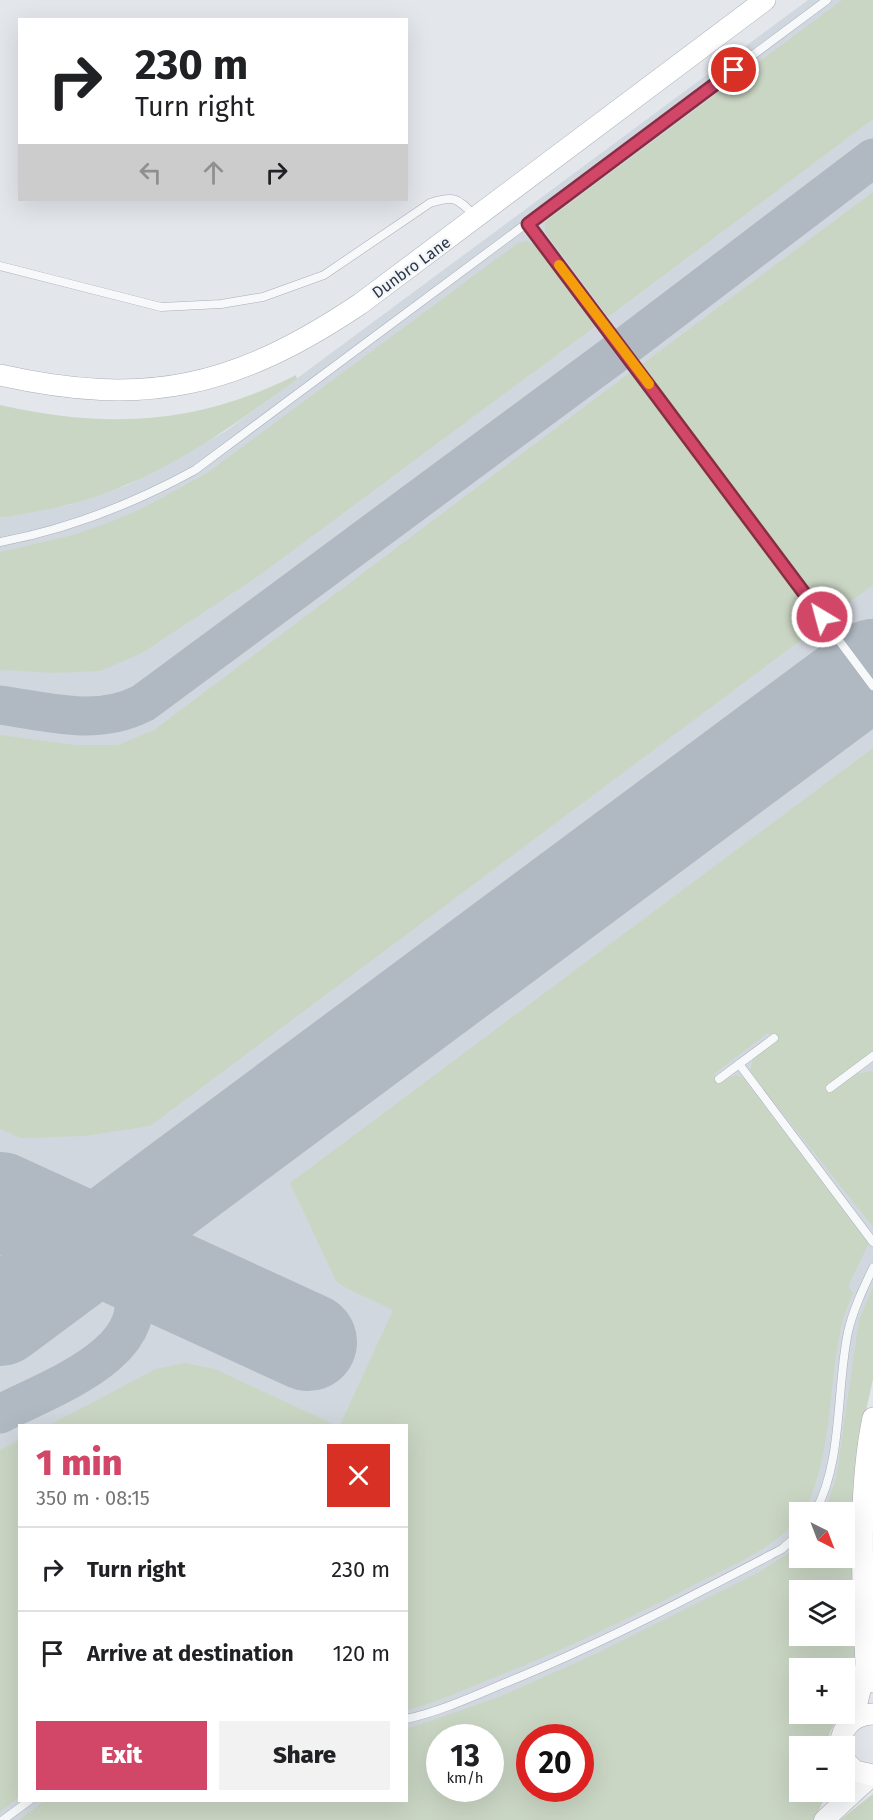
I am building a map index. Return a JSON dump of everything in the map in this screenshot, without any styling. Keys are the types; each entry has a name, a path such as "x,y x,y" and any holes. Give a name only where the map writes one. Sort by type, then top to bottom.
{"main road":[{"name":"Dunbro Lane","path":"0,375 77,390 147,390 214,379 268,358 316,333 477,219 765,0"},
{"path":"842,1736 845,1726 863,1716 870,1674 865,1481 873,1418"},
{"path":"855,1771 873,1775"}],"street":[{"path":"825,1819 873,1775"},
{"path":"825,1819 830,1802"}],"lane":[{"path":"0,542 33,536 93,518 145,497 195,470 827,0"},
{"path":"0,266 161,307 221,304 263,297 324,275 430,203 447,198 459,200 477,219"},
{"path":"528,224 873,686"},
{"path":"719,1079 774,1038"},
{"path":"830,1088 873,1056"},
{"path":"739,1064 873,1242"},
{"path":"818,1502 828,1480 848,1332 857,1301 873,1268"},
{"path":"408,1719 433,1713 551,1664 653,1616 782,1549 789,1543"},
{"path":"3,1820 27,1802"}],"shaded area":[{"path":"808,0 873,0 873,1322 845,1502 789,1502 789,1562 466,1724 426,1724 426,1747 408,1760 408,1424 18,1424 18,1802 69,1802 45,1820 0,1820 0,518 68,505 128,485 226,431"}],"green space":[{"path":"842,0 873,0 873,119 608,317 545,232 545,222"},
{"path":"873,192 873,585 831,616 641,365"},
{"path":"527,241 538,247 597,325 257,577 142,653 100,671 54,673 0,670 0,552 73,535 110,522 141,509 207,473 518,243"},
{"path":"632,371 821,625 150,1126 84,1136 21,1138 0,1129 0,735 76,745 118,745 154,730"},
{"path":"296,375 297,379 243,418 159,469 99,495 42,511 0,518 0,405 39,413 77,417 151,418 187,413 223,404 259,392"},
{"path":"873,748 873,1051 828,1085 832,1091 855,1074 873,1071 873,1227 750,1072 753,1058 774,1041 768,1033 714,1074 720,1082 736,1075 743,1078 869,1243 848,1286 853,1293 840,1332 820,1469 808,1502 789,1502 788,1530 762,1549 732,1566 639,1613 514,1670 408,1710 408,1424 340,1424 393,1310 336,1281 290,1183"},
{"path":"873,1287 873,1379 864,1420 855,1665 855,1658 789,1658 789,1724 834,1724 829,1736 789,1736 789,1802 823,1802 814,1820 19,1820 43,1802 408,1802 408,1729 499,1697 593,1655 759,1572 789,1552 789,1568 855,1568 855,1502 828,1502 836,1478 859,1320"},
{"path":"185,1363 215,1369 333,1424 51,1424 156,1369"},
{"path":"18,1441 18,1798 0,1812 0,1450"},
{"path":"873,1794 873,1820 840,1820"}],"taxiway":[{"path":"0,705 55,714 90,716 125,710 143,703 623,348 873,158"},
{"path":"0,1414 70,1380 94,1365 114,1347 129,1328 134,1305 129,1280 107,1250"}],"runway":[{"path":"0,1317 873,668"},
{"path":"0,1201 308,1342"}],"slow traffic":[{"path":"559,265 649,384"}],"route":[{"path":"734,70 528,224 822,617"}]}
